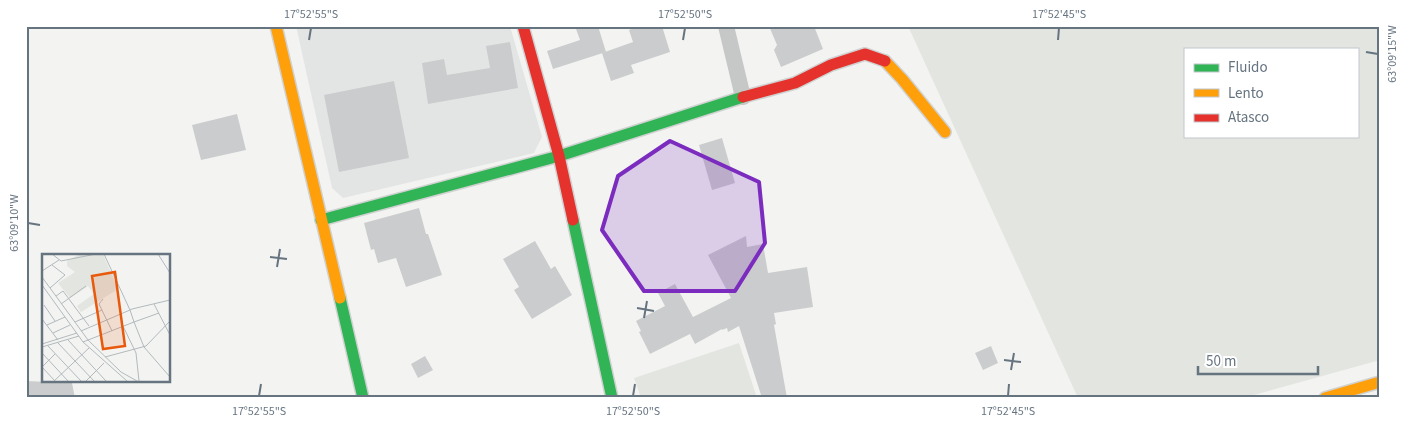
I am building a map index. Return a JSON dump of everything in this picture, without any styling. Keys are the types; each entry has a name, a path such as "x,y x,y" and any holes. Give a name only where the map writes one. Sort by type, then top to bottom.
{"street":[{"path":"276,26 363,398"},
{"path":"523,26 559,156 612,394"},
{"path":"726,26 743,98"},
{"path":"321,220 559,156 795,83 831,65 865,54 884,60 945,132"},
{"path":"1325,398 1380,382"}],"highlighted area":[{"path":"670,141 759,182 765,243 735,291 644,291 602,230 618,176"}],"shaded area":[{"path":"296,26 510,26 542,137 534,153 343,198 332,188"},
{"path":"908,26 1380,26 1380,360 1243,398 1078,398"},
{"path":"739,343 757,398 641,398 634,378"}],"building":[{"path":"585,26 598,26 606,52 553,69 547,51 580,40 576,29"},
{"path":"638,26 662,26 670,52 631,65 634,73 611,81 602,53 633,42 629,30"},
{"path":"769,26 814,26 823,49 781,67 774,50 777,45"},
{"path":"510,42 518,88 428,104 422,63 444,59 447,75 490,68 486,46"},
{"path":"394,81 409,158 339,172 324,95"},
{"path":"237,114 246,150 201,160 192,125"},
{"path":"722,138 735,183 712,190 699,145"},
{"path":"419,208 426,234 428,234 442,275 406,287 396,258 378,263 374,249 371,250 364,223"},
{"path":"746,236 747,247 763,244 768,273 807,267 813,307 774,313 776,324 774,325 787,398 762,398 739,326 728,332 727,328 722,329 695,344 690,334 650,354 639,332 641,331 636,321 665,306 658,293 675,284 693,317 731,298 708,255"},
{"path":"535,241 551,269 555,266 572,295 532,319 514,290 519,287 503,259"},
{"path":"991,346 998,363 983,370 975,353"},
{"path":"425,356 433,370 418,378 411,364"},
{"path":"26,381 72,383 75,398 26,398"}],"traffic: fast":[{"path":"321,220 559,156 743,97"},
{"path":"573,220 612,398"},
{"path":"340,298 363,398"}],"traffic: slow":[{"path":"276,26 340,298"},
{"path":"885,61 945,132"},
{"path":"1325,398 1380,382"}],"traffic: jam":[{"path":"523,26 559,156 573,220"},
{"path":"743,97 795,83 831,65 865,54 885,61"}]}
